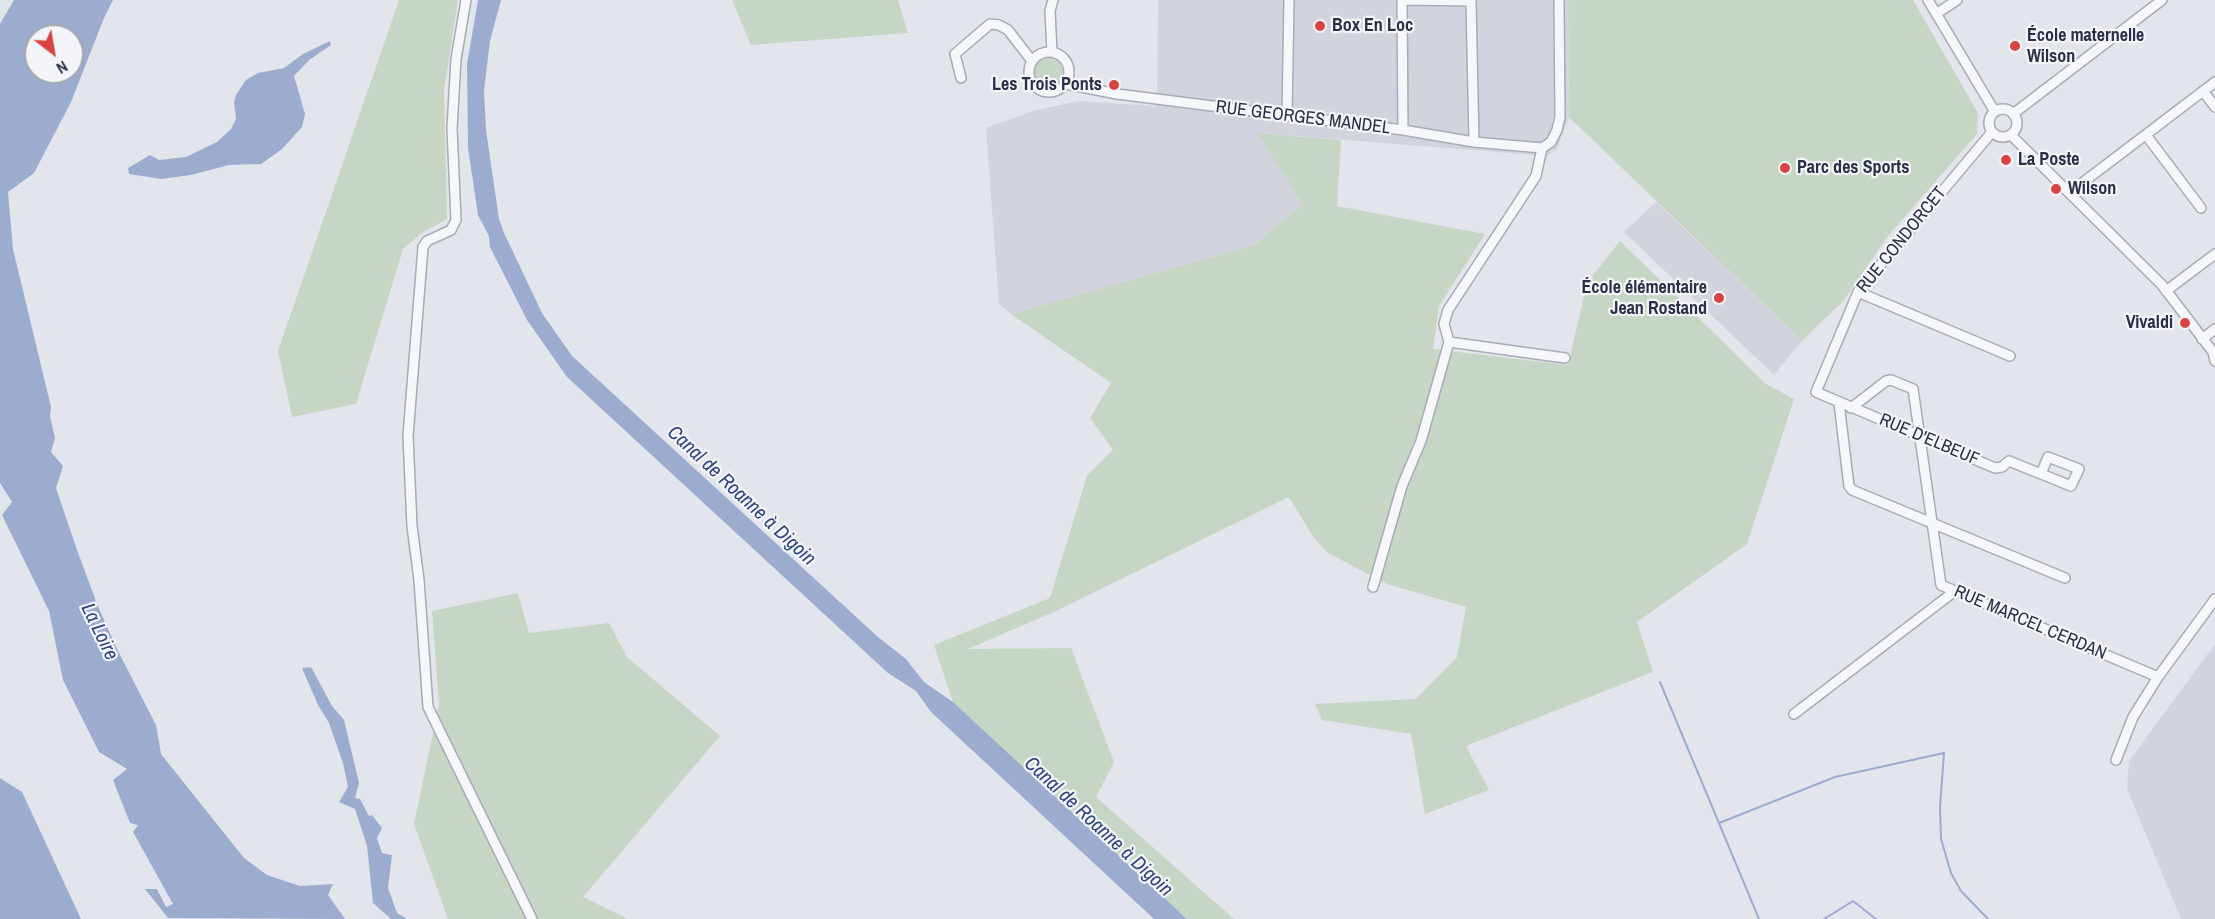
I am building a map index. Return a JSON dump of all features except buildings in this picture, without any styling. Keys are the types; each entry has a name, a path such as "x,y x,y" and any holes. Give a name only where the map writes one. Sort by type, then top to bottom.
{"street":[{"path":"466,0 456,59 452,128 456,220 451,230 427,241 423,247 408,436 412,526 419,580 428,707 532,919"},
{"path":"1052,52 1050,11 1053,0"},
{"path":"1287,116 1289,0"},
{"path":"1403,130 1402,0 1471,1 1474,142"},
{"path":"1373,587 1402,486 1416,451 1449,342 1444,324 1448,310 1536,176 1542,148 1551,142 1557,130 1560,117 1558,0"},
{"path":"1928,0 1995,112"},
{"path":"1936,14 1957,0"},
{"path":"2013,114 2162,0"},
{"path":"961,78 955,54 990,24 999,25 1008,30 1032,61 1041,54 1052,52 1063,57 1069,73 1066,84"},
{"name":"RUE GEORGES MANDEL","path":"1032,61 1029,74 1034,87 1047,93 1054,92 1066,84 1118,94 1403,130 1474,142 1542,148"},
{"path":"2069,193 2215,82"},
{"path":"2203,91 2215,107"},
{"path":"2006,110 2013,114 2016,127 2011,135 1999,137 1992,132 1990,119 1995,112 2006,110"},
{"name":"RUE CONDORCET","path":"1816,393 1858,291 1992,132"},
{"path":"2011,135 2166,291 2212,352 2215,361"},
{"path":"2146,135 2201,208"},
{"path":"2166,291 2215,254"},
{"path":"1858,291 2010,356"},
{"path":"2202,339 2215,329"},
{"path":"1449,342 1565,358"},
{"name":"RUE MARCEL CERDAN","path":"1851,408 1886,381 1891,380 1913,389 1941,585 2158,677"},
{"name":"RUE D'ELBEUF","path":"1816,393 1995,468 2009,461 2041,474"},
{"path":"1839,403 1852,489 2065,578"},
{"path":"1794,714 1955,591"},
{"path":"2116,760 2133,717 2158,677 2215,599"}],"shaded area":[{"path":"1158,0 1568,0 1569,117 1557,149 1547,156 1259,133 1302,204 1254,245 1011,314 999,304 986,128 1033,111 1078,101 1157,106"},
{"path":"1656,202 1802,341 1774,375 1624,232"},
{"path":"2215,644 2215,919 2181,919 2127,789 2129,761"}],"green space":[{"path":"399,0 458,0 444,90 447,219 422,233 403,249 356,404 292,417 278,351"},
{"path":"732,0 898,0 908,33 751,45"},
{"name":"Parc des Sports","path":"1568,0 1913,0 1978,113 1977,134 1888,236 1844,300 1802,341 1569,117"},
{"path":"1049,58 1060,62 1064,73 1060,84 1049,88 1038,84 1034,73 1038,62"},
{"path":"1258,133 1341,140 1337,206 1485,234 1439,306 1433,349 1568,365 1587,283 1620,241 1766,384 1794,399 1747,544 1637,622 1653,672 1466,746 1489,790 1425,814 1411,734 1322,720 1315,704 1416,699 1457,657 1466,607 1387,584 1328,553 1314,538 1289,497 1056,611 968,649 1071,648 1114,762 1096,797 1234,919 1187,919 953,702 934,645 1050,598 1087,476 1113,450 1090,418 1111,383 1011,314 1254,245 1302,204"},
{"path":"518,593 529,633 609,623 627,657 720,736 583,897 628,919 448,919 414,824 439,704 432,611"}],"water":[{"name":"La Loire","path":"14,0 113,0 84,69 84,24 24,24 24,84 78,84 34,173 8,192 13,249 51,407 50,416 55,438 51,452 63,466 56,488 97,604 156,725 161,754 244,858 267,875 300,886 333,884 328,895 345,919 168,918 145,889 157,889 166,907 173,904 133,832 138,825 130,823 113,780 127,769 99,752 63,680 49,611 2,515 12,502 0,483 0,24"},
{"path":"478,0 501,0 490,41 484,90 486,130 499,219 542,313 572,356 878,637 906,659 924,682 953,702 1187,919 1154,919 931,712 916,691 888,673 567,377 527,320 490,247 489,236 478,215 468,148 467,64"},
{"path":"330,41 331,45 309,60 294,76 305,114 302,127 282,149 261,164 229,165 191,175 161,179 129,174 128,168 150,155 159,160 186,157 217,142 231,129 236,119 234,102 246,80 258,73 284,68 303,54"},
{"path":"311,667 332,706 344,720 359,783 355,798 360,799 369,816 372,815 382,828 377,838 382,853 392,855 388,888 397,913 407,919 391,919 373,903 367,846 355,809 339,802 348,787 343,763 329,723 318,705 302,668"},
{"path":"0,778 22,792 81,919 0,919"}],"waterway":[{"path":"1660,682 1759,919"},
{"path":"1719,823 1835,777 1944,753 1940,807 1941,839 1951,873 1961,891 1988,919"},
{"path":"1824,919 1853,901 1876,919"}],"place":[{"name":"Box En Loc","path":"1320,26"},
{"name":"École maternelle Wilson","path":"2015,46"},
{"name":"Les Trois Ponts","path":"1114,85"},
{"name":"La Poste","path":"2006,160"},
{"name":"Parc des Sports","path":"1785,168"},
{"name":"Wilson","path":"2056,189"},
{"name":"École élémentaire Jean Rostand","path":"1719,298"},
{"name":"Vivaldi","path":"2185,323"}],"water label":[{"name":"Canal de Roanne à Digoin","path":"741,496"},
{"name":"Canal de Roanne à Digoin","path":"1098,827"}]}
